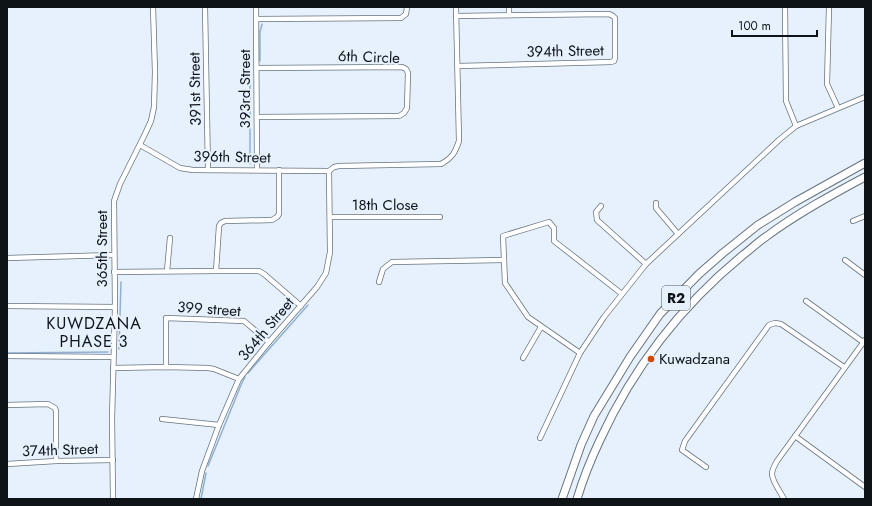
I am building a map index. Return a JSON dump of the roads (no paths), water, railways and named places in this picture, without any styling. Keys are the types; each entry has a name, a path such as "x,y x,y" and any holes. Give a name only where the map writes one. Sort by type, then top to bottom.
{"highway":[{"name":"R2","path":"562,499 581,445 594,416 630,357 660,314 699,274 758,226 795,202 865,163"},
{"name":"R2","path":"577,499 587,469 613,413 643,362 674,322 724,271 765,237 832,194 865,177"}],"street":[{"name":"365th Street","path":"113,499 112,419 114,201 120,184 151,121 154,108 155,72 153,7"},
{"name":"391st Street","path":"205,7 208,170"},
{"name":"393rd Street","path":"256,7 257,170"},
{"path":"257,19 401,18 406,14 407,7"},
{"path":"329,172 334,167 339,166 441,164 451,157 456,151 459,141 456,7"},
{"path":"509,7 509,15"},
{"path":"785,7 786,101 796,126"},
{"path":"829,7 827,84 838,108"},
{"name":"394th Street","path":"456,16 609,14 615,18 615,58 614,61 611,62 458,66"},
{"name":"6th Circle","path":"257,68 402,67 406,69 408,73 407,108 404,113 399,116 257,117"},
{"path":"540,438 580,353 604,317 646,264 779,140 796,126 865,97"},
{"name":"396th Street","path":"140,145 180,168 193,170 279,170 329,172"},
{"path":"216,271 219,226 221,223 225,221 272,220 279,214 279,170"},
{"name":"364th Street","path":"196,499 202,471 219,425 239,379 317,287 326,273 330,252 329,172"},
{"path":"656,203 656,208 678,234"},
{"path":"601,206 596,212 598,220 646,264"},
{"path":"854,221 865,216"},
{"name":"18th Close","path":"330,217 440,217"},
{"path":"580,353 528,317 505,283 503,236 549,222 554,228 554,241 622,294"},
{"path":"167,271 170,238"},
{"path":"7,258 114,255"},
{"path":"380,282 383,269 392,262 504,260"},
{"path":"845,260 865,274"},
{"path":"114,272 259,271 301,306"},
{"path":"784,499 773,479 773,468 864,341 806,301"},
{"path":"7,306 114,307"},
{"name":"399 street","path":"166,367 166,318 241,320 247,323 269,342"},
{"path":"706,467 682,450 685,441 769,325 775,323 781,324 844,368"},
{"path":"523,358 541,327"},
{"path":"7,356 113,356"},
{"path":"113,368 166,367 214,369 239,379"},
{"path":"7,405 48,404 55,408 56,461"},
{"path":"162,419 219,425"},
{"path":"795,436 865,487"},
{"name":"374th Street","path":"7,464 113,460"}],"waterway":[{"path":"260,61 260,32 262,24"},
{"path":"250,79 250,164"},
{"path":"119,349 121,282"},
{"path":"248,373 308,305"},
{"path":"7,353 108,352"},
{"path":"208,466 245,377"},
{"path":"201,499 206,473"}],"place":[{"name":"Kuwadzana","path":"651,359"}],"district":[{"name":"KUWDZANA PHASE 3","path":"94,332"}]}
